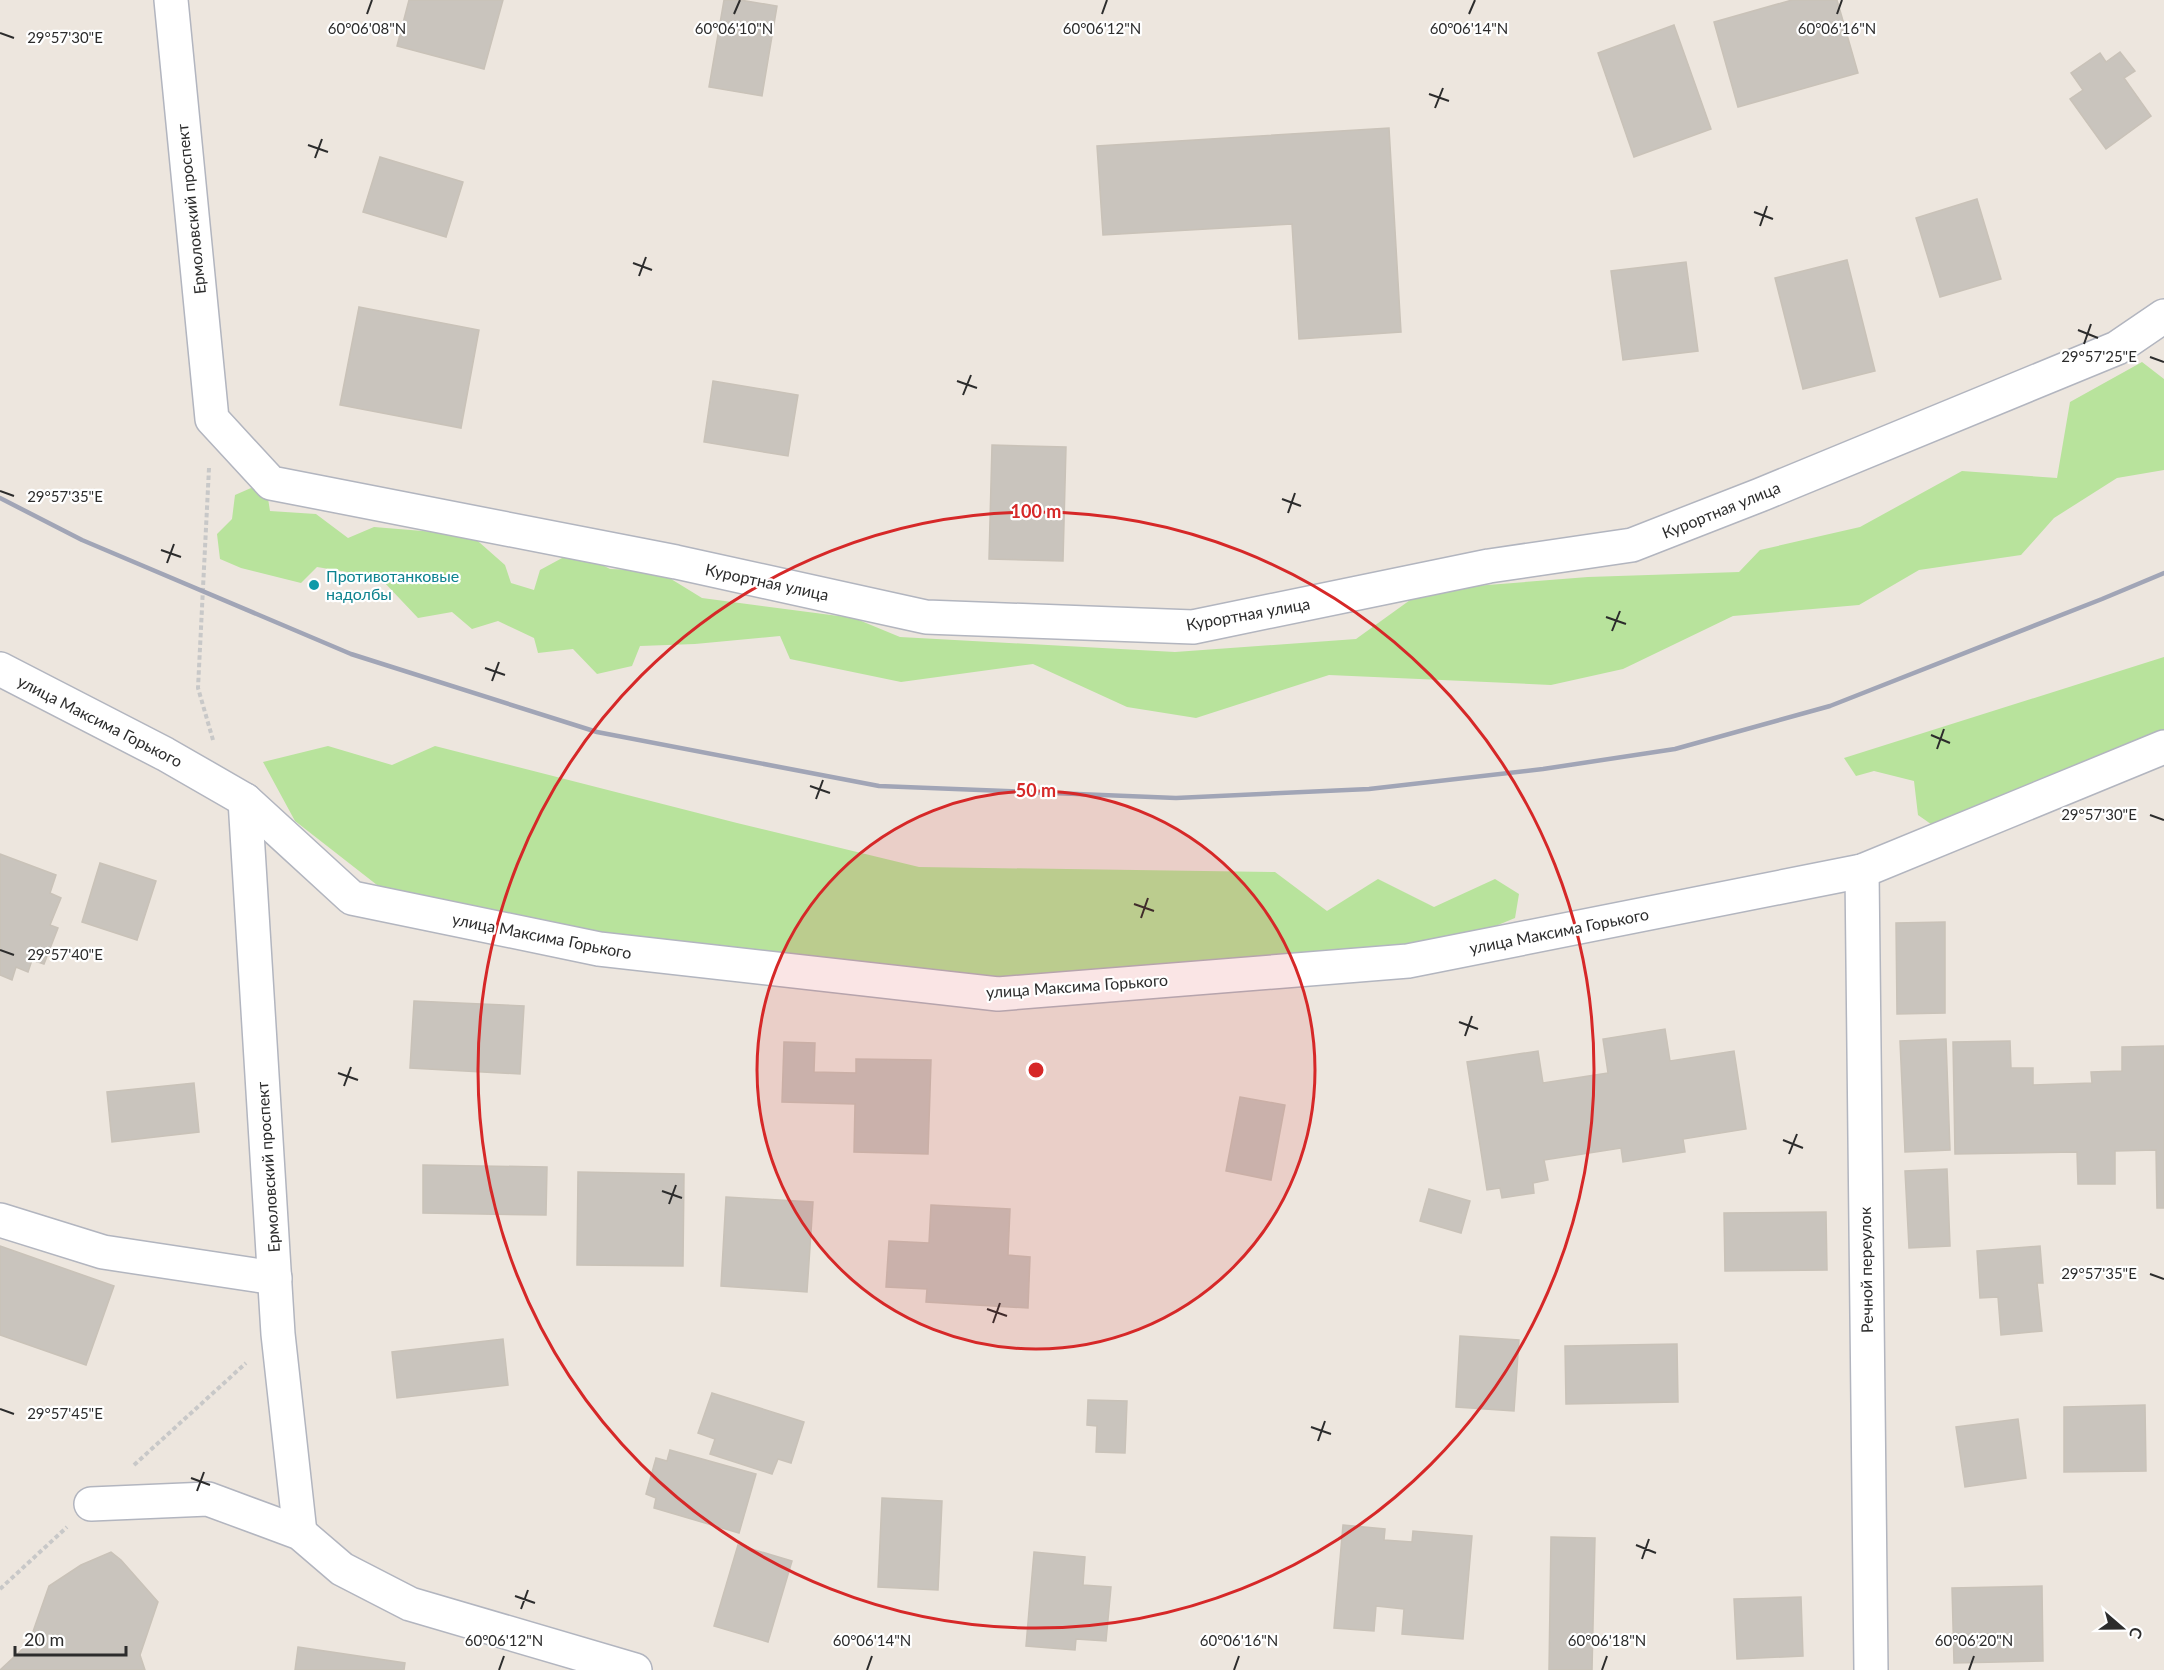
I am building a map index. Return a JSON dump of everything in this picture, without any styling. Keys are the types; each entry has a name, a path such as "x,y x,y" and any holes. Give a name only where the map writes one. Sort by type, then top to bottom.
{"street":[{"name":"Ермоловский проспект","path":"171,0 212,419"},
{"name":"Курортная улица","path":"212,419 271,483 676,562 926,617 1193,627 1489,566 1632,544 1760,495 2117,348 2164,316"},
{"name":"улица Максима Горького","path":"0,669 165,754 245,800 352,898 599,949 998,994 1408,961 1862,871 2164,747"},
{"name":"Ермоловский проспект","path":"245,800 278,1334 300,1533"},
{"name":"Речной переулок","path":"1862,871 1870,1670"},
{"path":"0,1220 103,1252 275,1278"},
{"path":"91,1504 207,1499 300,1533 342,1569 410,1604 636,1670"}],"path":[{"path":"212,419 198,688 216,750"},
{"path":"134,1466 278,1334"},
{"path":"0,1589 91,1504"}],"green space":[{"path":"2142,362 2164,379 2164,470 2117,478 2054,518 2021,555 1919,570 1859,605 1733,616 1623,669 1551,685 1329,675 1196,718 1127,707 1033,664 901,682 790,659 780,636 695,644 640,646 632,666 597,674 573,649 538,653 534,638 498,621 472,629 452,612 418,618 383,581 317,567 301,583 241,568 220,559 217,534 232,519 235,495 251,488 267,492 270,511 316,514 348,538 374,527 471,535 505,565 511,583 534,590 540,570 575,551 610,569 658,571 702,598 854,618 900,637 1175,652 1356,639 1424,590 1588,577 1739,572 1760,550 1860,527 1962,471 2057,478 2070,402"},
{"path":"2164,657 2164,742 1938,829 1918,815 1914,781 1874,771 1856,776 1844,758"},
{"path":"328,746 392,765 435,746 919,867 1275,872 1327,911 1378,879 1434,907 1495,879 1519,894 1515,918 1464,939 994,983 601,939 386,892 295,821 263,762"}],"building":[{"path":"409,0 503,0 484,69 397,46"},
{"path":"724,0 777,6 762,96 709,87"},
{"path":"1792,0 1837,0 1858,73 1738,107 1714,22"},
{"path":"1674,25 1711,129 1634,157 1598,53"},
{"path":"2120,52 2135,71 2124,78 2151,116 2106,149 2070,99 2083,90 2071,73 2100,53 2106,62"},
{"path":"1389,128 1401,332 1299,339 1292,224 1103,235 1097,146"},
{"path":"380,157 463,182 446,237 363,212"},
{"path":"1977,199 2001,279 1940,297 1916,218"},
{"path":"1847,260 1875,371 1803,389 1775,278"},
{"path":"1686,262 1698,351 1623,360 1611,271"},
{"path":"359,307 479,330 461,428 340,405"},
{"path":"713,381 798,395 788,456 704,442"},
{"path":"992,445 1066,447 1063,561 989,559"},
{"path":"0,854 56,875 50,893 61,898 50,925 58,928 44,964 32,960 28,972 16,967 12,980 0,975"},
{"path":"100,863 156,881 137,940 82,922"},
{"path":"1945,922 1945,1013 1897,1014 1896,923"},
{"path":"414,1001 524,1006 520,1074 410,1068"},
{"path":"1665,1029 1670,1061 1734,1051 1746,1129 1683,1139 1685,1152 1623,1162 1621,1148 1544,1160 1548,1180 1533,1183 1534,1193 1502,1198 1500,1188 1487,1190 1467,1062 1538,1051 1543,1083 1608,1073 1603,1039"},
{"path":"1946,1039 1950,1150 1905,1152 1900,1041"},
{"path":"2010,1041 2011,1068 2033,1068 2033,1085 2092,1083 2091,1072 2122,1071 2122,1047 2164,1046 2164,1208 2157,1208 2156,1150 2115,1151 2115,1184 2078,1184 2077,1152 1955,1154 1953,1042"},
{"path":"784,1042 815,1043 814,1072 856,1073 856,1059 931,1060 928,1154 854,1152 855,1104 782,1102"},
{"path":"194,1083 199,1132 112,1142 107,1092"},
{"path":"1240,1097 1285,1105 1271,1180 1226,1171"},
{"path":"423,1165 547,1167 546,1215 423,1213"},
{"path":"1947,1169 1950,1246 1909,1248 1905,1171"},
{"path":"578,1172 684,1174 683,1266 577,1265"},
{"path":"1429,1189 1470,1201 1461,1233 1420,1221"},
{"path":"726,1197 813,1202 807,1292 721,1286"},
{"path":"931,1205 1010,1209 1008,1255 1030,1257 1028,1308 926,1302 927,1289 886,1287 889,1241 929,1243"},
{"path":"1826,1212 1827,1270 1725,1271 1724,1213"},
{"path":"0,1246 114,1286 86,1365 0,1335"},
{"path":"2040,1246 2043,1283 2037,1283 2042,1331 2001,1335 1998,1297 1980,1298 1977,1251"},
{"path":"1460,1336 1519,1340 1514,1411 1456,1407"},
{"path":"503,1339 508,1385 397,1398 392,1352"},
{"path":"1677,1344 1678,1402 1566,1404 1565,1346"},
{"path":"712,1393 804,1422 791,1463 778,1459 772,1474 710,1454 715,1439 698,1433"},
{"path":"1088,1400 1127,1401 1125,1453 1096,1452 1097,1426 1087,1425"},
{"path":"2145,1405 2146,1471 2064,1472 2064,1407"},
{"path":"2018,1419 2026,1478 1965,1487 1956,1427"},
{"path":"670,1450 756,1474 739,1533 654,1508 656,1498 646,1494 656,1458 667,1461"},
{"path":"882,1498 942,1501 938,1590 878,1587"},
{"path":"1343,1525 1385,1529 1384,1540 1412,1542 1413,1531 1472,1536 1463,1639 1402,1634 1404,1609 1376,1606 1374,1631 1334,1628"},
{"path":"1551,1537 1595,1538 1592,1670 1549,1670"},
{"path":"738,1545 792,1561 768,1642 714,1626"},
{"path":"111,1552 121,1560 158,1602 140,1655 145,1670 0,1670 29,1643 49,1586 81,1565"},
{"path":"1034,1552 1085,1557 1083,1585 1111,1587 1106,1641 1076,1639 1075,1650 1026,1646"},
{"path":"2042,1586 2043,1661 1954,1663 1952,1588"},
{"path":"1801,1597 1803,1656 1737,1659 1734,1599"},
{"path":"298,1647 405,1663 404,1670 295,1670"}],"railway":[{"path":"0,498 82,540 351,654 597,732 879,786 1176,798 1369,789 1543,769 1675,749 1830,706 2164,573"}],"place":[{"name":"Противотанковые надолбы","path":"314,585"}]}
